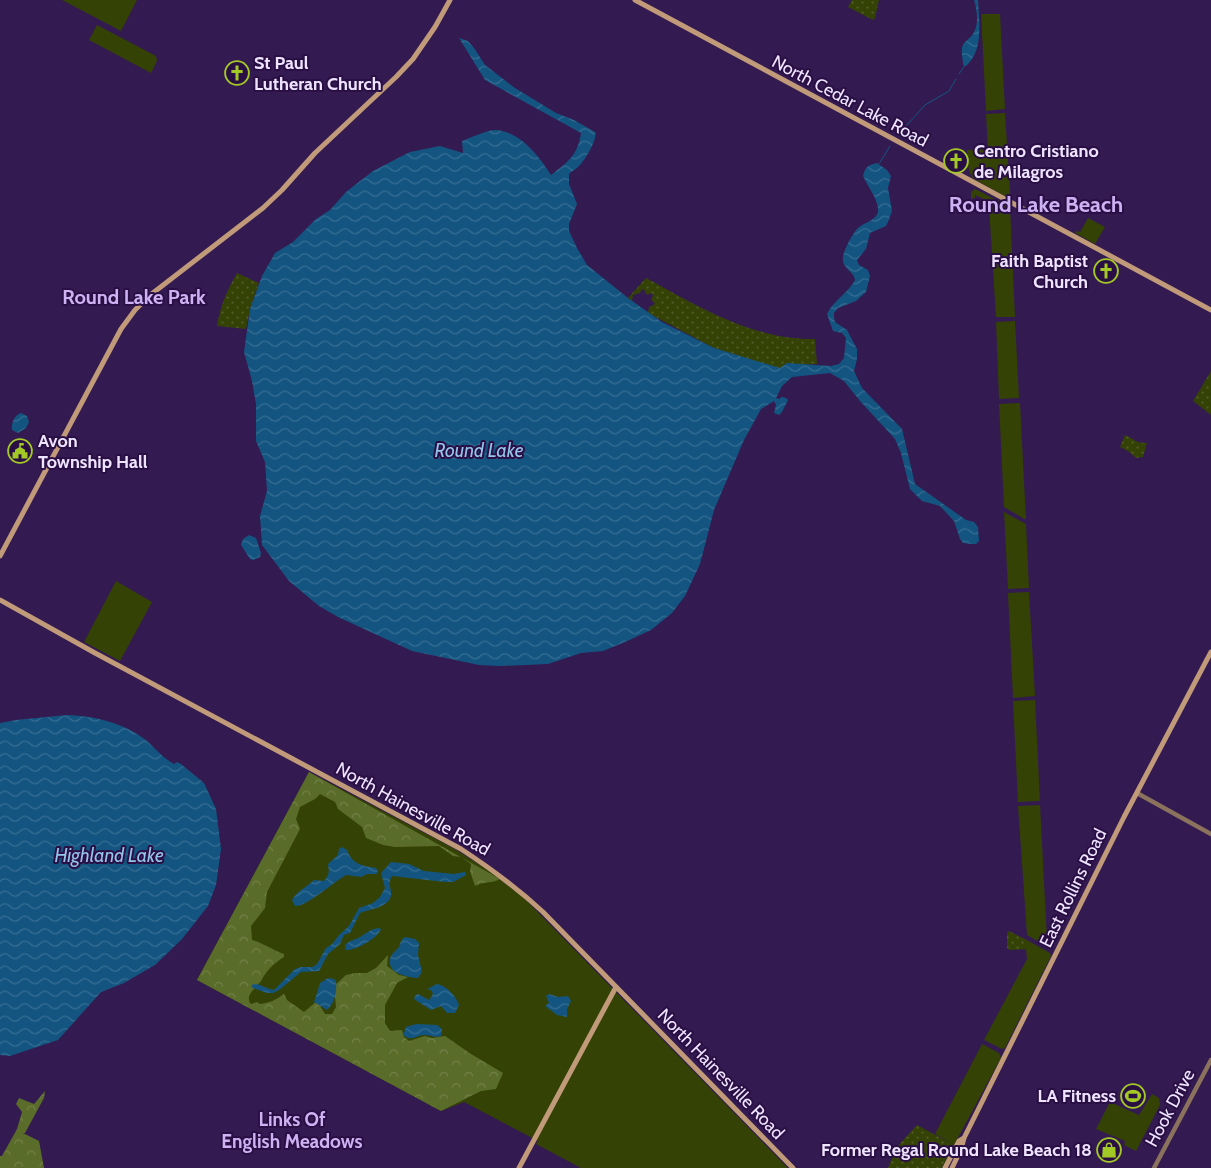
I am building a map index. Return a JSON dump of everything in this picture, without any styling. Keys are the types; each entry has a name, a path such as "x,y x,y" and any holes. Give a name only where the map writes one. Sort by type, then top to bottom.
{"main road":[{"path":"0,556 121,330 135,310 156,291 263,208 330,139 396,77 436,26 450,0"},
{"name":"North Cedar Lake Road","path":"635,0 1211,310"},
{"name":"North Hainesville Road","path":"0,600 461,849 488,866 543,912 793,1168"},
{"name":"East Rollins Road","path":"952,1168 964,1138 1137,793 1211,652"},
{"path":"519,1168 616,987"},
{"name":"East Rollins Road","path":"945,1168 959,1141 964,1138"}],"street":[{"path":"1137,793 1211,834"},
{"name":"Hook Drive","path":"1154,1168 1211,1060"}],"green space":[{"path":"62,0 137,0 121,31"},
{"path":"852,0 879,0 875,18 873,20 848,7"},
{"path":"981,14 1000,14 1005,109 986,111"},
{"path":"97,25 156,56 157,61 151,73 89,40"},
{"path":"1005,113 1010,199 974,179 968,166 967,150 988,149 986,114"},
{"path":"975,189 1010,207 1015,317 996,317 989,207 988,201 975,195 975,198 972,198 973,208 975,209 971,210 971,192"},
{"path":"1088,218 1105,227 1095,244 1075,233 1076,231 1080,232"},
{"path":"237,273 259,283 250,309 246,329 217,326 224,299"},
{"path":"646,278 706,310 748,328 792,338 815,339 817,364 797,365 787,363 780,369 714,348 648,313 649,307 655,304 651,299 652,293 647,295 642,289 640,293 633,295 632,301 628,298"},
{"path":"1015,321 1019,398 999,399 996,322"},
{"path":"1211,371 1211,415 1193,401"},
{"path":"1020,403 1026,520 1004,507 999,404"},
{"path":"1125,435 1138,442 1147,443 1143,457 1136,458 1120,447"},
{"path":"1004,512 1026,524 1029,588 1008,589"},
{"path":"116,581 152,602 120,661 84,642"},
{"path":"1029,592 1035,696 1013,698 1008,593"},
{"path":"1035,700 1040,801 1018,802 1013,701"},
{"path":"309,772 455,849 491,872 524,898 788,1168 581,1168 536,1144 538,1141 464,1102 441,1111 197,980"},
{"path":"309,772 461,857 453,856 439,846 395,847 383,845 366,838 362,827 338,809 335,802 320,794 300,807 296,819 300,829 267,892 265,908 251,926 252,940 284,954 284,957 266,974 250,995 249,1001 251,1004 257,1002 260,1004 275,1000 284,994 287,1000 304,1012 317,1001 325,1014 332,1014 336,1007 334,986 346,975 367,973 376,968 388,955 387,966 399,975 408,977 397,983 385,1005 385,1023 390,1031 402,1030 404,1037 409,1041 425,1036 432,1038 445,1036 503,1073 496,1089 481,1091 441,1111 197,980"},
{"path":"1040,805 1047,940 1049,941 1046,946 1027,935 1018,806"},
{"path":"462,858 500,879 475,886 470,871 471,864"},
{"path":"1009,931 1025,939 1026,949 1010,950 1007,948 1007,933"},
{"path":"1025,939 1050,953 1051,956 1005,1048 1002,1049 984,1040 1027,959"},
{"path":"982,1044 999,1053 1001,1058 954,1145 935,1134"},
{"path":"45,1091 44,1098 25,1133 23,1133 39,1141 44,1168 0,1168 0,1156 2,1156 17,1129 22,1112 16,1104 19,1098 34,1104"},
{"path":"1152,1094 1159,1098 1160,1105 1136,1151 1124,1145 1125,1141 1096,1129 1110,1102 1139,1115"},
{"path":"917,1125 954,1145 942,1168 888,1168 896,1148"}],"water":[{"path":"974,0 978,0 978,44 972,60 966,66 963,65 963,46 973,34 977,25 977,12"},
{"name":"Round Lake","path":"459,38 468,41 485,65 515,88 556,113 574,120 595,132 593,145 587,156 569,174 569,184 577,204 569,224 569,231 587,265 662,322 714,348 780,368 787,363 831,366 839,364 844,358 846,338 842,333 833,331 827,314 855,280 843,261 849,242 857,229 874,218 878,212 876,199 863,176 865,170 877,163 887,170 891,176 888,188 892,211 886,226 870,233 866,249 857,260 859,265 868,270 870,276 866,292 856,301 838,308 834,313 835,322 847,330 857,349 854,371 862,388 902,429 915,484 966,520 974,522 978,527 979,541 976,544 963,543 954,521 940,506 922,501 910,489 901,453 895,439 844,381 830,373 792,377 782,386 776,398 782,397 788,400 782,412 779,415 774,413 776,405 774,401 761,409 744,440 714,510 700,564 685,596 672,613 651,630 603,651 581,653 548,664 499,666 479,665 412,651 338,617 319,606 289,581 262,545 260,516 267,491 265,462 256,441 256,404 244,352 250,309 262,276 275,253 293,242 316,219 330,210 346,192 373,171 410,152 440,146 463,153 462,141 492,130 504,131 528,146 551,175 575,153 580,141 581,133 485,80"},
{"path":"21,413 27,416 29,422 26,428 18,433 12,430 12,425 13,420"},
{"path":"249,535 256,538 261,553 260,557 253,560 250,559 241,545 243,539"},
{"name":"Highland Lake","path":"67,715 99,719 129,729 147,741 170,762 181,764 204,783 216,809 221,849 216,885 208,906 182,939 155,965 124,983 101,992 58,1040 10,1056 0,1055 0,723"},
{"path":"342,847 347,850 355,861 362,865 376,868 378,872 361,877 346,875 313,899 295,906 292,900 299,892 314,880 324,881 326,879 329,873 328,864 338,855 339,849"},
{"path":"391,862 409,864 424,871 454,874 465,872 466,875 453,882 392,876 390,882 391,897 388,901 380,907 360,913 350,933 344,935 340,944 328,954 319,971 301,972 273,993 267,993 251,987 253,984 256,984 274,990 295,969 313,967 317,964 326,948 349,926 359,908 373,903 380,897 385,888 381,873"},
{"path":"381,929 379,933 371,940 346,950 345,945 349,942 371,930"},
{"path":"405,937 415,939 419,943 418,955 422,972 418,978 398,973 391,966 391,956"},
{"path":"328,978 336,981 336,989 334,1000 327,1010 314,1002 320,983"},
{"path":"437,984 448,989 456,998 459,1005 455,1013 447,1013 441,1006 431,1010 414,999 418,994 429,1000 433,994 431,990 427,989"},
{"path":"549,994 558,997 568,996 571,1001 567,1009 567,1017 557,1015 545,1006 549,1003 546,996"},
{"path":"416,1024 437,1025 442,1029 441,1036 424,1035 411,1038 403,1035 406,1027"}],"waterway":[{"path":"959,74 965,65"},
{"path":"898,135 925,105 949,91 956,79"},
{"path":"879,164 890,146"}],"place":[{"name":"St Paul Lutheran Church","path":"237,73"},
{"name":"Centro Cristiano de Milagros","path":"956,161"},
{"name":"Faith Baptist Church","path":"1106,271"},
{"name":"Avon Township Hall","path":"20,451"},
{"name":"LA Fitness","path":"1133,1096"},
{"name":"Former Regal Round Lake Beach 18","path":"1109,1150"}],"district":[{"name":"Round Lake Beach","path":"1036,204"},
{"name":"Round Lake Park","path":"134,297"},
{"name":"Links Of English Meadows","path":"292,1130"}]}
